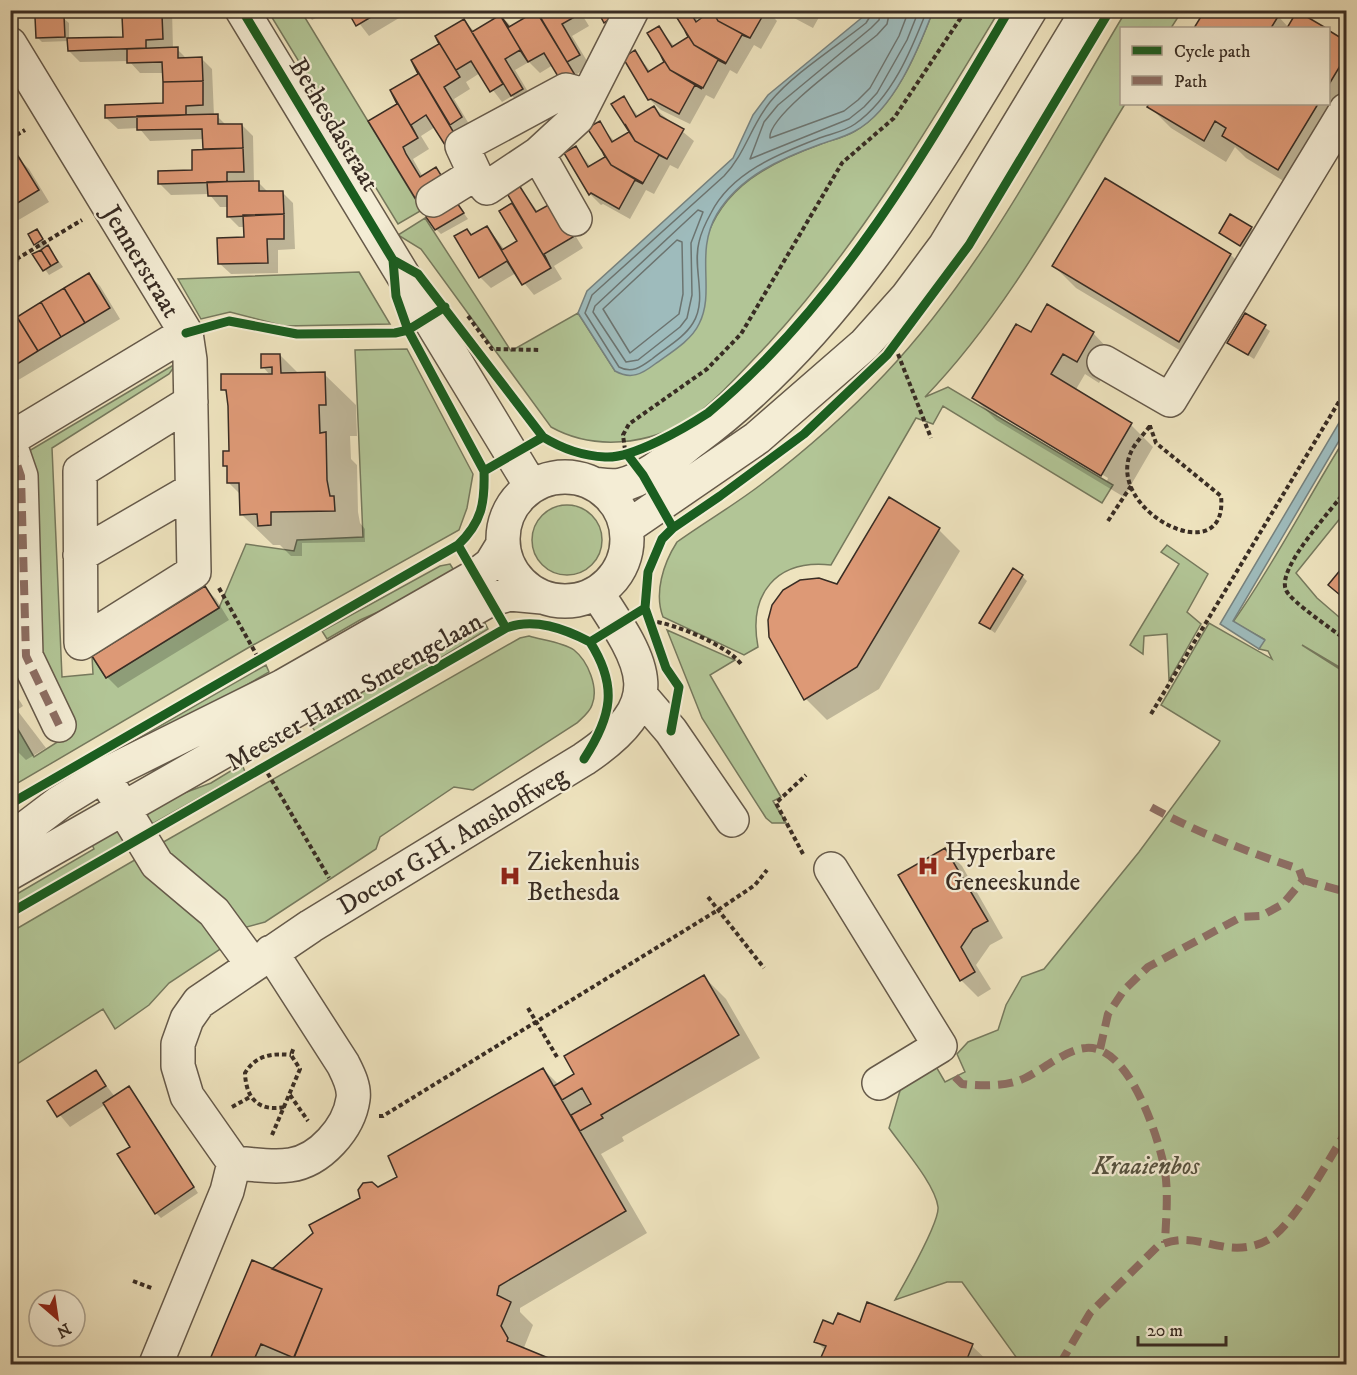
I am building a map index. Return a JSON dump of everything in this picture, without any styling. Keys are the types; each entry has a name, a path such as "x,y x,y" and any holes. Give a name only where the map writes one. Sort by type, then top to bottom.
{"street":[{"name":"Bethesdastraat","path":"242,10 531,486"},
{"path":"588,96 566,90 462,146 475,174 487,188 538,154 577,118 632,10"},
{"path":"594,484 620,485 631,458 698,437 757,390 841,298 907,211 1030,10"},
{"path":"626,528 757,438 865,344 907,297 945,246 1088,10"},
{"name":"Jennerstraat","path":"10,442 186,333 108,204 15,60"},
{"path":"1104,362 1159,409 1347,110"},
{"path":"538,154 575,219"},
{"path":"433,200 475,174"},
{"path":"186,333 190,360 191,402 192,490 194,572 81,643 80,471 191,402"},
{"path":"10,442 21,476 26,657 59,725"},
{"path":"573,477 594,484 609,494 620,510 626,528 627,546 622,565 612,581 597,592 579,600 561,602 542,597 527,589 515,577 502,546 504,523 514,502 531,486 551,478 573,477"},
{"path":"80,555 192,490"},
{"name":"Meester Harm Smeengelaan","path":"10,840 60,802 104,775 283,686 474,577 491,564 502,546"},
{"path":"597,592 641,621 635,661 640,678 641,696 671,731 732,820"},
{"name":"Meester Harm Smeengelaan","path":"10,873 489,600 510,594 542,597"},
{"name":"Doctor G.H. Amshoffweg","path":"247,1164 187,1096 178,1066 178,1044 187,1019 199,1002 262,958 599,749 633,717 641,696"},
{"path":"104,775 157,864 214,912 262,958 309,1010 351,1080 354,1097 340,1131 311,1158 291,1165 247,1164 227,1191 156,1365"},
{"path":"831,869 940,1046 879,1083"}],"path":[{"path":"631,458 623,435 629,424 707,369 741,334 842,163 894,118 966,10"},
{"path":"10,263 108,204"},
{"path":"465,313 492,349 541,350"},
{"path":"887,355 894,345"},
{"path":"894,345 931,438"},
{"path":"1152,714 1347,390"},
{"path":"1150,426 1156,443 1163,450 1221,496 1222,512 1215,524 1202,533 1190,534 1153,516 1139,501 1131,486 1130,453 1150,426 1159,409"},
{"path":"1108,521 1131,486"},
{"path":"1347,490 1293,559 1284,577 1286,590 1295,600 1347,640"},
{"path":"194,572 214,580 263,659 250,667"},
{"path":"641,621 665,622 724,649 733,654 741,664"},
{"path":"264,767 332,883"},
{"path":"806,775 776,803 812,870 826,862 831,869"},
{"path":"350,1109 383,1116 718,909 755,885 767,870"},
{"path":"708,897 764,968"},
{"path":"528,1008 557,1057"},
{"path":"291,1055 309,1010"},
{"path":"284,1107 272,1110 256,1104 248,1090 246,1073 251,1064 267,1054 291,1055"},
{"path":"247,1164 284,1107 300,1069 291,1055"}],"green space":[{"path":"268,11 301,11 422,210 398,224"},
{"path":"933,11 999,11 920,140 834,265 769,343 731,383 699,412 674,428 639,439 603,442 585,440 551,427 421,249 398,235 425,218 511,351 578,313 615,371 703,311 705,243 723,206 750,179 767,168 802,151 855,131 882,109 912,61"},
{"path":"1126,11 1182,11 1172,27 1120,27 1120,105 1124,105 1057,218 1008,293 955,364 925,397 948,387 1113,485 1102,503 943,406 933,424 916,418 831,565 795,568 781,574 770,584 762,596 757,611 758,647 744,655 663,617 659,598 661,579 677,542 753,491 811,444 871,389 921,333 954,290 986,245 1044,152"},
{"path":"359,272 390,324 284,326 230,312 201,319 178,279"},
{"path":"407,349 473,474 467,508 459,530 246,649 11,787 11,730 16,726 34,757 70,734 31,651 29,451 177,363 169,374 52,448 62,677 93,674 92,656 106,678 219,608 246,544 294,551 297,540 363,537 355,350"},
{"name":"Kraaienbos","path":"1346,437 1346,511 1296,573 1317,598 1346,623 1346,671 1302,645 1346,673 1346,1364 1021,1364 962,1282 947,1282 895,1300 928,1239 938,1207 925,1177 889,1128 902,1084 934,1063 945,1082 965,1072 957,1054 968,1042 998,1030 1006,1005 1022,977 1044,969 1139,852 1218,745 1220,741 1161,705 1209,623 1272,659 1268,651 1259,649 1264,639 1233,622 1263,577"},
{"path":"560,505 574,505 587,511 596,520 602,533 600,553 592,565 574,575 560,575 547,569 538,560 532,547 532,533 538,520 547,511"},
{"path":"1167,545 1208,574 1187,612 1201,624 1169,680 1167,634 1144,636 1143,654 1130,645 1179,564 1161,552"},
{"path":"450,564 458,577 360,620 327,639 322,631 440,566"},
{"path":"482,617 488,629 317,734 310,724 411,657"},
{"path":"667,630 735,660 710,675 781,797 773,801 786,823 772,823 766,818 702,718"},
{"path":"529,636 569,647 584,661 591,675 594,691 592,705 586,715 473,790 454,787 380,837 376,849 265,922 243,928 153,848 520,638"},
{"path":"266,665 269,672 103,768 99,761"},
{"path":"242,764 245,772 147,827 141,809 211,783"},
{"path":"118,827 131,837 11,907 10,898 94,849 90,840"},
{"path":"145,854 211,915 222,948 169,983 149,1005 115,1029 103,1009 11,1068 11,932"}],"water":[{"path":"870,11 933,11 912,61 893,94 882,109 855,131 777,162 737,189 717,214 710,229 707,243 704,311 691,336 641,373 626,375 615,371 578,313 587,291 733,158 753,115 768,95"},
{"path":"1346,411 1346,429 1233,621 1265,640 1259,649 1220,624"}],"building":[{"path":"122,10 162,10 162,15 122,16"},
{"path":"347,10 383,10 356,26"},
{"path":"536,10 575,10 578,15 562,24 580,55 567,62"},
{"path":"597,10 615,10 617,15 604,23"},
{"path":"672,10 689,10 696,22 712,10 718,21 750,38 742,35 726,63 694,45"},
{"path":"712,10 766,10 750,38 718,21"},
{"path":"1205,10 1271,10 1279,15 1272,27 1195,27"},
{"path":"536,11 575,75 562,83 544,53 528,62 500,15 509,27"},
{"path":"1297,11 1324,27 1288,27"},
{"path":"162,15 163,39 146,40 146,48 68,51 67,38 123,37 122,16"},
{"path":"500,15 528,62 520,50 505,59 523,89 511,96 464,19 472,32"},
{"path":"64,16 65,37 36,38 35,17"},
{"path":"464,19 503,84 490,92 471,61 456,70 460,77 435,36"},
{"path":"659,26 672,47 688,37 684,29 694,45 726,64 718,60 703,88 670,70 647,33"},
{"path":"1330,31 1346,41 1346,56 1330,83"},
{"path":"435,36 460,77 444,87 462,117 450,125 411,60 439,44"},
{"path":"178,47 178,58 202,57 203,81 163,82 162,62 127,63 127,49"},
{"path":"635,50 648,72 664,62 660,54 670,70 702,89 695,85 679,114 651,99 648,100 623,58"},
{"path":"411,60 457,138 445,145 426,115 411,125 418,138 390,90 418,74"},
{"path":"203,81 203,105 186,106 186,115 105,118 105,105 163,103 163,82"},
{"path":"390,90 418,138 403,147 406,154 420,177 436,167 444,180 415,198 368,121 397,104"},
{"path":"624,96 636,117 654,106 660,116 684,129 667,159 635,141 611,104"},
{"path":"1148,105 1317,105 1278,170 1222,136 1226,128 1215,121 1204,141 1147,107"},
{"path":"218,114 218,124 242,124 243,148 203,149 202,129 137,130 137,116"},
{"path":"600,121 612,142 629,132 625,124 635,141 667,159 659,155 643,183 611,165 587,128"},
{"path":"576,146 588,167 605,157 601,149 611,165 643,184 635,180 619,209 591,193 589,195 564,153"},
{"path":"243,148 244,172 227,172 227,182 158,184 158,171 192,170 192,150"},
{"path":"18,156 39,190 11,207 10,161"},
{"path":"1105,178 1231,254 1179,342 1052,266"},
{"path":"259,181 259,191 283,191 284,214 227,217 227,196 208,196 207,182"},
{"path":"517,182 536,212 552,203 573,237 544,254 551,268 505,190"},
{"path":"455,200 464,213 435,230 426,217"},
{"path":"512,203 551,268 522,285 487,226 502,250 517,241 499,211"},
{"path":"284,214 284,239 267,239 268,263 218,264 217,238 244,237 243,215"},
{"path":"1230,214 1252,227 1240,246 1219,233"},
{"path":"487,226 522,285 507,261 479,278 454,236 467,229 471,235"},
{"path":"37,229 43,239 34,245 28,234"},
{"path":"48,245 58,262 51,266 41,250"},
{"path":"41,250 51,266 43,271 32,254"},
{"path":"89,273 110,308 85,323 64,288"},
{"path":"64,288 85,323 61,337 41,302"},
{"path":"41,302 61,337 38,351 17,317"},
{"path":"1047,304 1094,332 1077,362 1063,354 1051,374 1132,423 1101,476 972,398 1016,324 1031,332"},
{"path":"1245,313 1266,325 1248,355 1227,343"},
{"path":"17,317 38,351 14,366 10,360 10,321"},
{"path":"261,354 280,354 281,373 325,372 326,405 319,405 320,433 326,432 327,480 330,496 334,496 335,511 271,512 271,525 258,526 257,514 240,515 239,483 227,483 227,466 223,466 223,451 229,451 228,406 226,390 221,390 221,374 272,374 272,367 261,368"},
{"path":"889,497 940,528 857,667 804,700 769,637 768,620 772,605 783,590 800,580 819,578 837,584"},
{"path":"1346,563 1346,600 1328,585"},
{"path":"1013,568 1023,575 990,629 979,623"},
{"path":"205,586 219,608 106,678 92,656"},
{"path":"945,848 988,921 973,929 961,947 975,972 960,981 898,875"},
{"path":"704,975 739,1035 601,1115 603,1118 580,1131 571,1115 591,1104 582,1088 562,1100 554,1086 574,1074 564,1056"},
{"path":"543,1068 626,1211 499,1286 497,1295 511,1302 501,1326 508,1338 507,1341 563,1364 291,1364 322,1289 272,1269 313,1233 309,1225 360,1198 358,1190 363,1183 372,1182 378,1187 397,1177 388,1156"},
{"path":"96,1070 106,1086 57,1117 47,1101"},
{"path":"129,1086 194,1187 155,1214 117,1154 130,1147 103,1103"},
{"path":"252,1260 322,1289 294,1358 261,1344 252,1364 208,1364"},
{"path":"867,1302 973,1344 965,1364 818,1364 826,1346 814,1342 823,1320 833,1324 838,1313 860,1322"}],"marked path":[{"path":"10,444 21,476 26,656 59,725"},
{"path":"1100,1049 1108,1014 1124,990 1148,967 1241,917 1261,916 1283,904 1303,880 1299,869 1224,841 1151,807"},
{"path":"1303,880 1346,892"},
{"path":"955,1077 962,1084 1010,1083 1025,1078 1071,1052 1086,1048 1101,1051 1115,1060 1138,1093 1160,1151 1166,1185 1165,1243"},
{"path":"1060,1364 1090,1313 1158,1246 1167,1242 1184,1240 1226,1247 1244,1247 1271,1238 1301,1205 1346,1132"}],"cycle path":[{"path":"242,10 393,260 396,296 408,330 484,471"},
{"path":"10,804 458,545 477,520 483,502 484,471 543,437 580,453 605,457 616,456 658,441 708,413 755,371 798,325 838,276 911,172 1009,10"},
{"path":"10,913 506,628 538,624 560,629 590,642 645,608 648,572 662,539 673,528 804,434 887,355 969,245 1110,10"},
{"path":"393,260 418,274 543,437"},
{"path":"186,333 229,321 297,334 395,333 408,330 445,307"},
{"path":"627,454 643,475 673,528"},
{"path":"458,545 506,628"},
{"path":"645,608 666,668 679,687 671,731"},
{"path":"584,759 601,729 608,701 605,673 590,642"}],"place":[{"name":"Hyperbare Geneeskunde","path":"928,866"},
{"name":"Ziekenhuis Bethesda","path":"510,876"}]}
